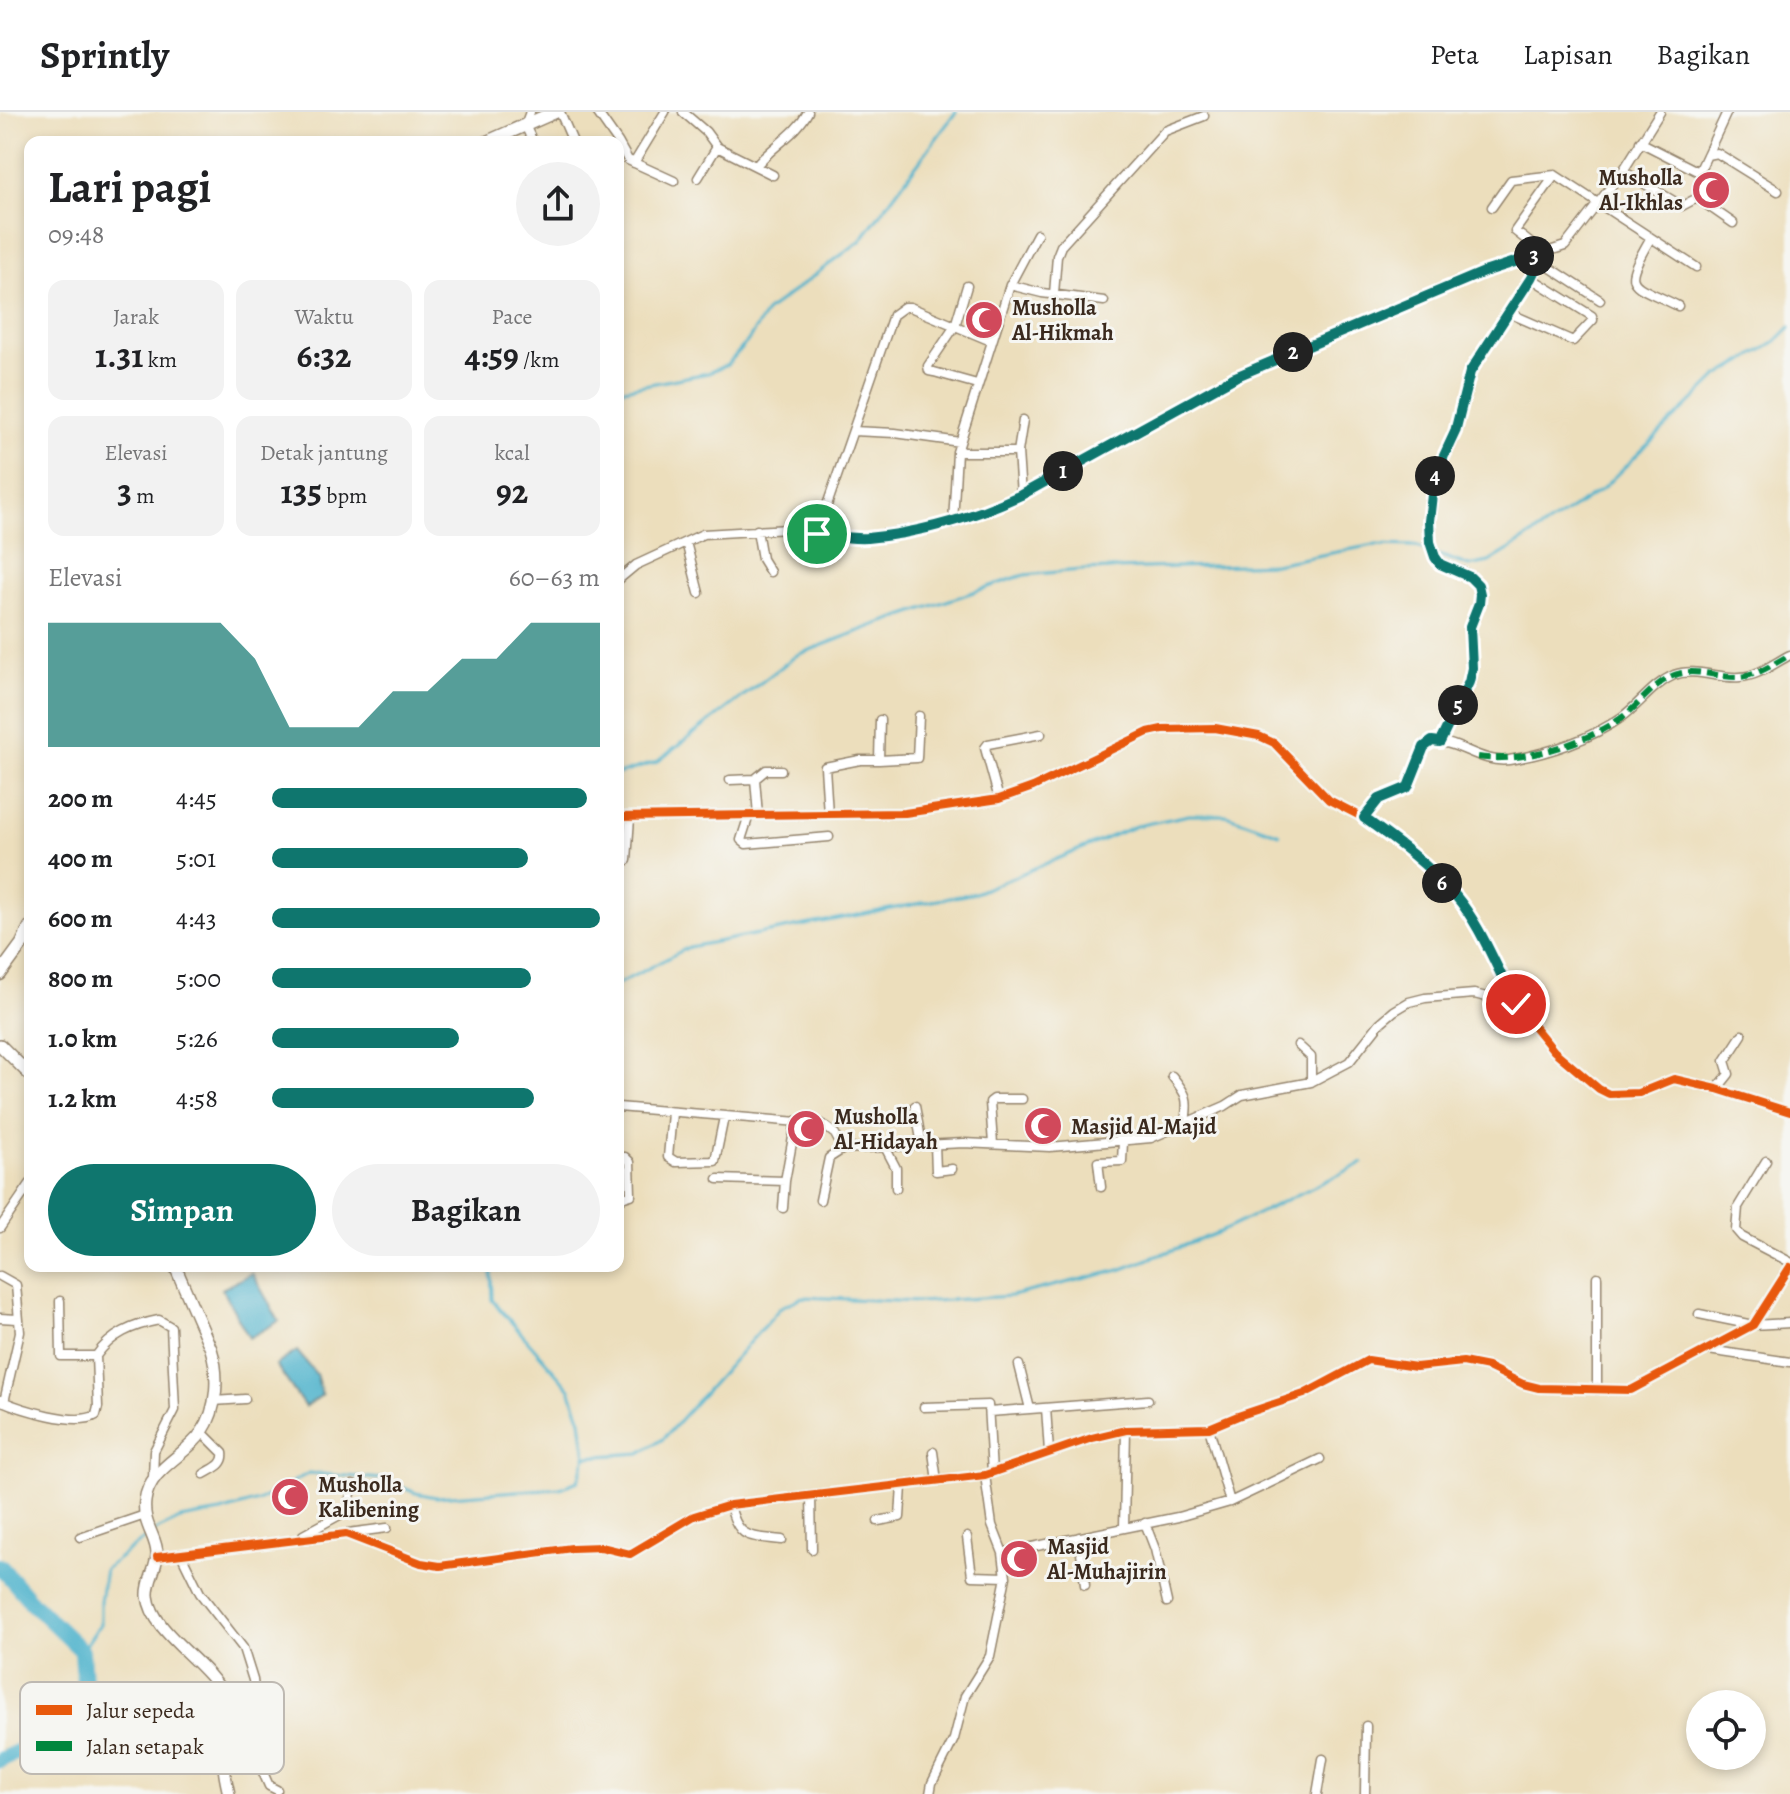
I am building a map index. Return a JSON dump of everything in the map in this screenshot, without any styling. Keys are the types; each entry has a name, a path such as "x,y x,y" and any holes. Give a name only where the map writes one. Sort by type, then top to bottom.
{"main road":[{"path":"497,136 528,118 558,112"},
{"path":"0,974 24,940"}],"street":[{"path":"558,112 570,136"},
{"path":"597,112 614,136"},
{"path":"634,163 665,112"},
{"path":"683,112 706,132 717,147 773,175"},
{"path":"756,166 767,152 801,126 808,112"},
{"path":"624,575 636,565 703,534 789,529 864,538 953,523 1021,495 1235,377 1484,272 1541,257 1565,246 1623,171 1660,112"},
{"path":"1640,142 1699,172 1727,112"},
{"path":"1054,294 1057,256 1061,246 1165,131 1204,116"},
{"path":"698,178 717,147"},
{"path":"624,153 628,160 674,181"},
{"path":"1707,155 1717,153 1778,191"},
{"path":"1623,171 1682,206 1697,198 1733,223"},
{"path":"1555,175 1515,231 1541,257 1600,300"},
{"path":"1492,207 1511,180 1555,175 1696,267"},
{"path":"953,523 957,452 1010,285 1037,234"},
{"path":"1650,239 1632,271 1632,279 1637,285 1678,306"},
{"path":"1440,742 1469,682 1472,668 1470,627 1480,594 1478,585 1470,577 1440,564 1435,557 1430,542 1429,521 1433,486 1458,423 1470,372 1531,278 1541,257"},
{"path":"1509,313 1573,341 1593,320 1592,316 1531,278"},
{"path":"1010,285 1104,301"},
{"path":"967,286 955,326 928,366 929,371 977,384"},
{"path":"817,534 893,315 904,307 910,307 991,341"},
{"path":"1021,495 1018,452 1023,420"},
{"path":"853,431 960,442"},
{"path":"957,452 1018,452"},
{"path":"757,530 762,559 770,572"},
{"path":"686,542 699,593"},
{"path":"1364,818 1379,799 1408,787 1424,747 1432,741 1462,748 1478,757 1511,759 1567,744 1600,731 1624,716 1669,677 1693,672 1741,677 1756,674 1790,655"},
{"path":"828,814 825,767 860,760 917,758 919,716"},
{"path":"879,760 880,720"},
{"path":"624,818 905,813 999,799 1033,787 1148,732 1215,728 1243,731 1274,743 1329,800 1364,818 1404,847 1455,895 1476,927 1516,1004 1554,1051 1585,1079 1609,1094 1639,1093 1674,1079 1790,1112"},
{"path":"999,799 985,748 988,744 1041,734"},
{"path":"730,780 755,779 766,770 781,770"},
{"path":"755,779 754,815 741,840 746,844 829,837"},
{"path":"627,860 630,818"},
{"path":"820,1200 829,1158 843,1149 935,1144 1050,1147 1151,1138 1225,1106 1242,1095 1311,1082 1349,1062 1380,1023 1409,1002 1474,994 1516,1004"},
{"path":"1717,1089 1729,1074 1725,1061 1742,1035"},
{"path":"0,1045 24,1069"},
{"path":"1298,1045 1311,1057 1311,1082"},
{"path":"1172,1076 1188,1102 1185,1122"},
{"path":"993,1144 990,1102 994,1099 1022,1099"},
{"path":"915,1106 922,1145"},
{"path":"624,1108 796,1121 829,1127 843,1149"},
{"path":"672,1113 668,1157 676,1162 715,1161 724,1117"},
{"path":"783,1208 796,1121"},
{"path":"1101,1187 1098,1162 1122,1161 1123,1142"},
{"path":"935,1144 936,1171 952,1169"},
{"path":"885,1147 896,1168 896,1188"},
{"path":"624,1157 630,1162 631,1195 624,1197"},
{"path":"346,1534 421,1563 440,1566 572,1548 601,1547 630,1554 694,1516 730,1505 989,1474 1049,1452 1126,1430 1209,1428 1304,1394 1368,1360 1416,1367 1463,1362 1488,1367 1539,1388 1631,1390 1753,1325 1790,1265 1742,1237 1736,1230 1738,1207 1766,1161"},
{"path":"718,1179 785,1181"},
{"path":"0,1228 24,1193"},
{"path":"178,1272 215,1360 217,1377 213,1401 202,1432 153,1479 148,1490 145,1515 154,1545 148,1595 151,1608 169,1634 215,1682"},
{"path":"0,1276 16,1285 20,1332 2,1401 50,1415 92,1418 98,1407 96,1356 113,1336 159,1320 171,1327 175,1410 154,1451 153,1479"},
{"path":"1597,1277 1597,1390"},
{"path":"60,1301 61,1356 96,1356"},
{"path":"1699,1314 1753,1325 1790,1323"},
{"path":"0,1318 17,1319"},
{"path":"1708,1350 1790,1362"},
{"path":"1019,1365 1030,1409"},
{"path":"213,1401 245,1399"},
{"path":"989,1412 1148,1400"},
{"path":"924,1407 988,1405 992,1525 1003,1553 1006,1577 990,1656 965,1696 954,1739 932,1783 930,1794"},
{"path":"1046,1408 1049,1452"},
{"path":"1209,1428 1230,1502"},
{"path":"1124,1527 1126,1430"},
{"path":"202,1432 223,1453 224,1458 204,1474"},
{"path":"933,1452 937,1481"},
{"path":"1003,1553 1178,1517 1230,1502 1320,1459"},
{"path":"300,1538 347,1511 353,1485"},
{"path":"878,1521 900,1517 902,1486"},
{"path":"811,1495 812,1549"},
{"path":"730,1505 738,1530 746,1535 782,1540"},
{"path":"80,1537 145,1515"},
{"path":"1145,1523 1155,1549 1167,1602"},
{"path":"154,1545 181,1554 387,1528"},
{"path":"967,1537 972,1576 1006,1577"},
{"path":"1079,1537 1085,1585"},
{"path":"181,1554 200,1593 243,1648 253,1682"},
{"path":"1365,1794 1366,1726"},
{"path":"1317,1794 1323,1759"},
{"path":"226,1774 229,1794"},
{"path":"264,1774 269,1786 277,1790"}],"water":[{"path":"252,1273 279,1321 249,1338 222,1289"},
{"path":"297,1351 316,1374 322,1395 305,1407 276,1365"}],"waterway":[{"path":"624,389 708,373 727,365 767,311 860,241 956,112"},
{"path":"1439,555 1469,566 1489,562 1512,548 1602,489 1717,377 1774,343 1790,327"},
{"path":"624,772 657,762 797,655 1024,575 1081,570 1274,564 1374,545 1416,546 1432,553"},
{"path":"624,981 689,947 975,893 1136,826 1189,815 1226,815 1280,834"},
{"path":"586,1457 640,1453 663,1439 781,1307 803,1297 919,1302 1011,1296 1120,1270 1220,1232 1363,1163"},
{"path":"155,1531 180,1519 258,1501 309,1473 382,1479 416,1493 436,1497 560,1488 578,1481 586,1457 581,1420 570,1389 492,1300 491,1272"},
{"path":"82,1651 100,1624 105,1569 149,1535"},
{"path":"0,1566 32,1603 82,1651 84,1682"},
{"path":"0,1760 20,1751"}],"marked path":[{"path":"1478,757 1534,754 1574,742 1610,726 1656,686 1678,674 1693,672 1746,676 1790,655"}],"cycle path":[{"path":"624,817 905,813 999,799 1033,787 1148,732 1215,728 1259,736 1274,743 1329,800 1364,818 1404,847 1455,895 1476,927 1516,1004 1554,1051 1599,1089 1609,1094 1639,1093 1674,1079 1790,1112"},
{"path":"157,1557 346,1534 421,1563 440,1566 572,1548 601,1547 630,1554 694,1516 730,1505 985,1475 1092,1438 1126,1430 1209,1428 1304,1394 1368,1360 1416,1367 1463,1362 1488,1367 1539,1388 1631,1390 1753,1325 1790,1267"}],"place":[{"name":"Musholla Al-Ikhlas","path":"1711,190"},
{"name":"Musholla Al-Hikmah","path":"984,320"},
{"name":"Masjid Al-Majid","path":"1043,1126"},
{"name":"Musholla Al-Hidayah","path":"806,1129"},
{"name":"Musholla Kalibening","path":"290,1497"},
{"name":"Masjid Al-Muhajirin","path":"1019,1559"}],"route":[{"path":"817,534 864,538 953,523 988,511 1235,377 1424,296 1543,253 1531,278 1470,372 1461,413 1436,473 1430,502 1430,542 1435,557 1440,564 1470,577 1478,585 1480,594 1470,627 1472,668 1469,682 1440,742 1432,741 1424,747 1408,787 1379,799 1364,818 1404,847 1455,895 1492,955 1516,1004"}]}
